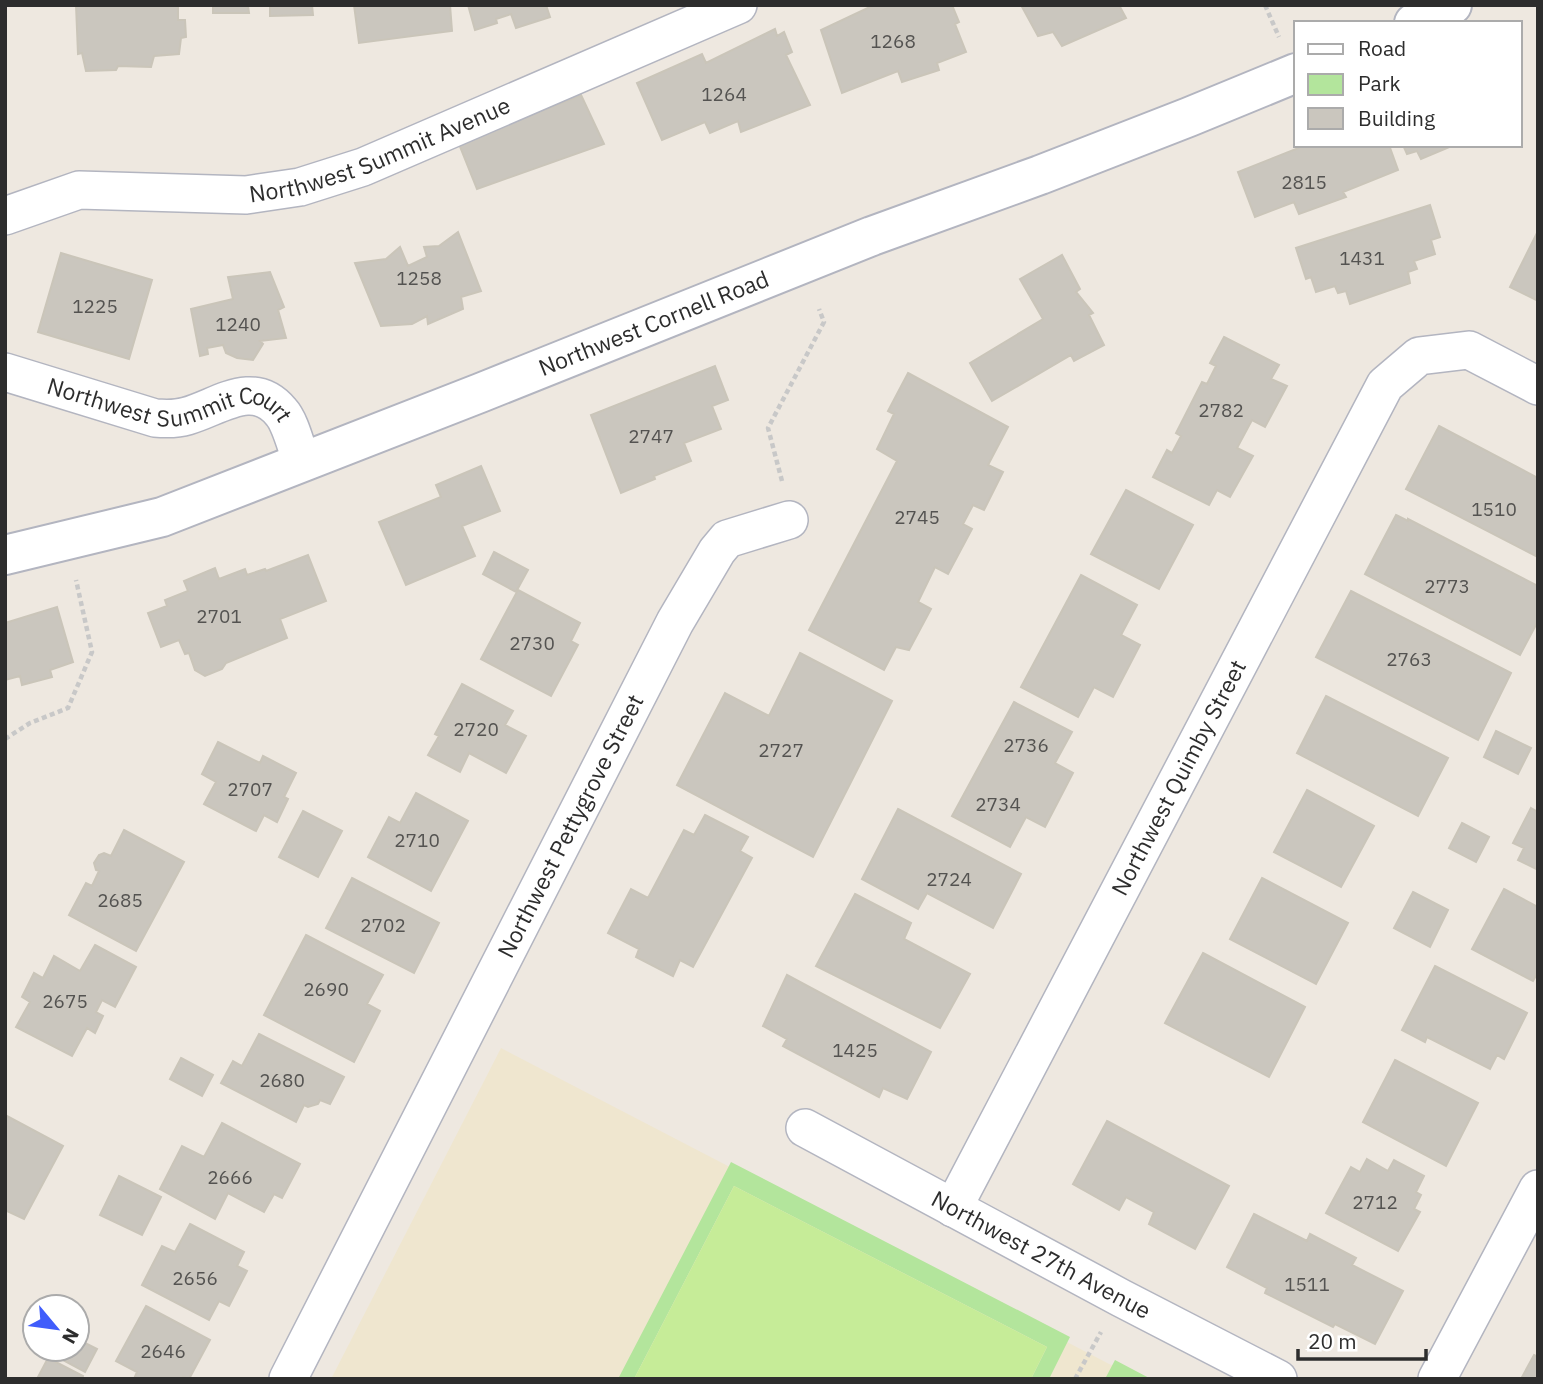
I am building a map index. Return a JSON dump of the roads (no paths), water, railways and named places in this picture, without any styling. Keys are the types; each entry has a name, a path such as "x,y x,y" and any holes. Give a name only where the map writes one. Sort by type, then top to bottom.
{"main road":[{"path":"1418,21 1452,5"},
{"name":"Northwest Cornell Road","path":"5,555 162,517 872,236 1065,165 1294,74"}],"street":[{"name":"Northwest Summit Avenue","path":"5,216 79,190 246,195 300,187 363,167 738,5"},
{"name":"Northwest Quimby Street","path":"953,1208 1385,385 1419,356 1469,350 1538,386"},
{"name":"Northwest Summit Court","path":"5,372 155,418 187,417 236,397 257,396 271,402 283,414 302,463"},
{"name":"Northwest Pettygrove Street","path":"288,1379 675,622 717,551 727,539 789,520"},
{"name":"Northwest 27th Avenue","path":"805,1128 1278,1379"},
{"path":"1437,1379 1538,1189"}]}
